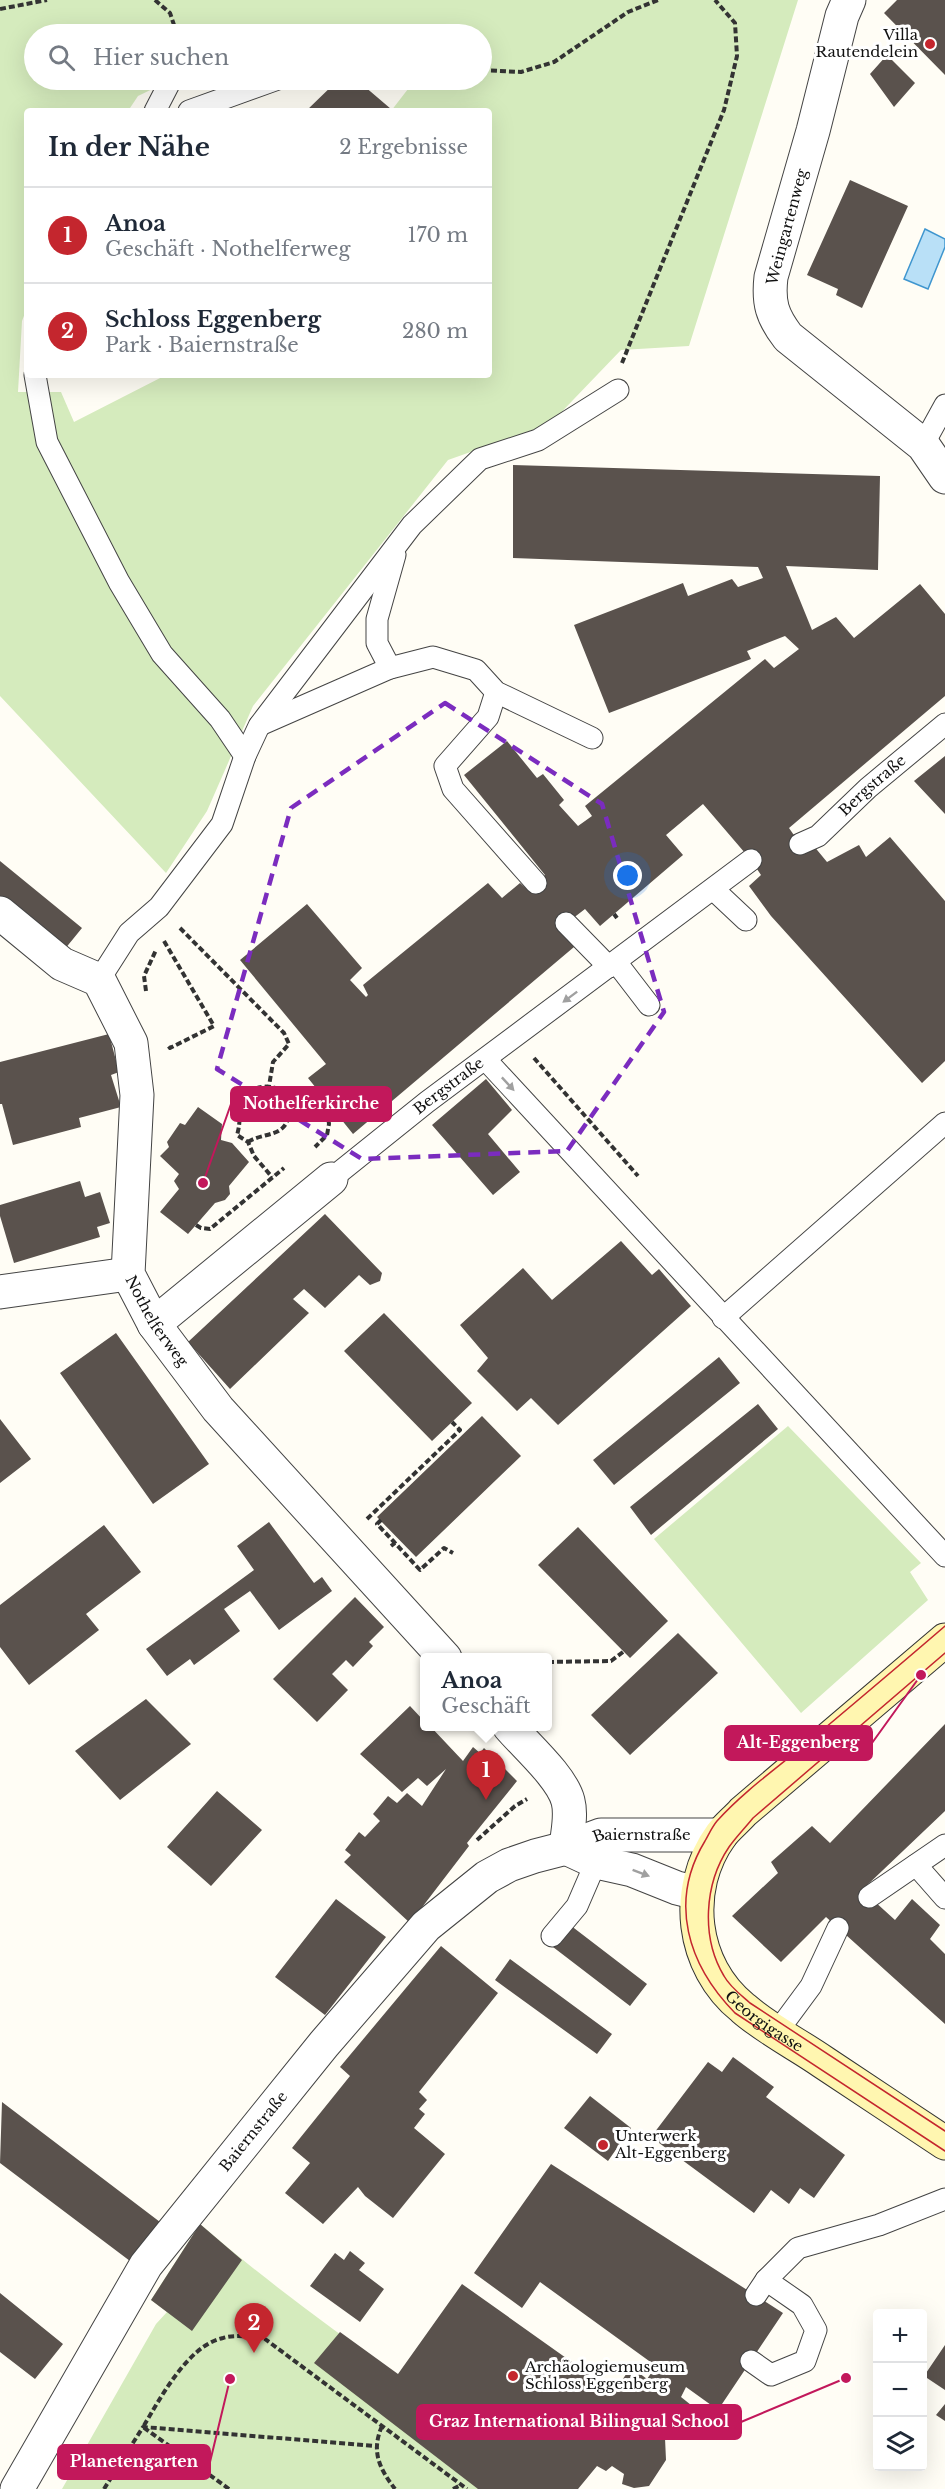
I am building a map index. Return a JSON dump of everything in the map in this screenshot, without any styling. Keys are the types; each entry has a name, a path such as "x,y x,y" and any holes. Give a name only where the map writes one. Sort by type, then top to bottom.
{"main road":[{"name":"Georgigasse","path":"945,1640 743,1812 721,1835 706,1862 697,1893 697,1926 704,1957 713,1975 742,2008 945,2143"}],"street":[{"name":"Weingartenweg","path":"840,5 813,131 771,277 769,298 777,323 788,337 923,445 945,477"},
{"path":"0,913 62,964 99,980"},
{"name":"Nothelferweg","path":"99,980 131,1043 137,1095 128,1274 154,1324 218,1409 440,1653"},
{"name":"Bergstraße","path":"154,1324 331,1179"},
{"path":"0,1292 128,1274"},
{"path":"513,1731 559,1783 568,1800 566,1848"},
{"name":"Baiernstraße","path":"17,2489 146,2265 324,2044 426,1926 487,1878 509,1865 601,1835 721,1835"},
{"name":"Baiernstraße","path":"566,1848 596,1862 632,1870 677,1888 697,1893"}],"lane":[{"path":"157,108 166,90"},
{"path":"197,108 247,90"},
{"path":"36,378 47,442 119,582 162,654 220,719 245,756"},
{"path":"99,980 129,933 159,907 222,824 245,756 260,726 412,525 480,459 538,440 618,390"},
{"path":"923,445 945,405"},
{"path":"390,668 378,643 377,619 399,543"},
{"path":"260,726 390,668 433,657 476,670 496,692 592,738"},
{"path":"496,692 488,717 445,766 453,789 536,883"},
{"name":"Bergstraße","path":"800,844 818,836 868,788 945,724"},
{"name":"Bergstraße","path":"331,1179 751,860"},
{"path":"713,889 746,920"},
{"path":"566,923 613,964 649,1005"},
{"path":"486,1060 945,1556"},
{"path":"723,1318 945,1123"},
{"path":"868,1897 945,1845"},
{"path":"552,1936 577,1906 596,1862"},
{"path":"916,1865 945,1898"},
{"path":"777,2031 811,1986 838,1928"},
{"path":"750,2361 771,2375 805,2361 816,2330 802,2305 761,2287 798,2248 879,2225 945,2199"}],"path":[{"path":"0,9 47,0"},
{"path":"155,0 170,13 174,24"},
{"path":"492,71 521,72 554,62 628,12 658,0"},
{"path":"618,390 623,359 727,99 737,56 735,23 715,0"},
{"path":"163,900 169,916 284,1033 289,1044 273,1062 269,1086"},
{"path":"147,998 144,976 163,939 175,922"},
{"path":"163,939 214,1026 170,1047 164,1039"},
{"path":"248,1142 279,1131 288,1123 290,1107 288,1100 279,1089 269,1086 250,1090 241,1097 239,1108 241,1119 237,1135 248,1142 254,1156 272,1177"},
{"path":"290,1107 323,1110 328,1116 327,1134 306,1153"},
{"path":"196,1225 210,1229 289,1165"},
{"path":"366,1521 460,1430 452,1422"},
{"path":"381,1521 378,1524 393,1545 420,1570 444,1548 453,1553"},
{"path":"552,1662 611,1661 623,1652"},
{"path":"104,2489 165,2392 197,2350 221,2338 243,2335 265,2339 467,2489"},
{"path":"382,2426 376,2446 377,2461 395,2489"},
{"path":"143,2427 376,2446"},
{"path":"143,2427 229,2489"},
{"path":"453,2489 461,2485"}],"highlighted area":[{"path":"445,703 602,804 664,1012 567,1151 362,1159 217,1069 291,808"}],"green space":[{"path":"0,0 798,0 689,346 621,350 550,424 448,460 253,706 207,811 166,873 0,696"},
{"path":"788,1426 921,1563 910,1572 928,1600 801,1713 654,1539"},
{"path":"200,2224 332,2329 563,2489 62,2489 156,2324 167,2312 151,2300"}],"water":[{"path":"925,229 945,239 945,247 928,289 904,279"}],"building":[{"name":"Villa Rautendelein","path":"897,0 945,0 945,75 884,13"},
{"path":"887,55 915,83 894,107 870,74"},
{"path":"328,90 369,90 390,108 309,108"},
{"path":"850,180 908,206 862,308 836,295 838,289 807,275"},
{"path":"513,465 880,476 878,570 786,566 812,630 836,617 854,638 920,584 945,614 945,696 789,828 800,844 813,845 827,862 859,845 866,857 890,837 945,901 945,1061 922,1083 771,916 749,886 761,875 703,804 666,835 683,855 600,926 585,909 559,929 574,947 353,1134 308,1078 326,1064 240,960 307,904 362,968 350,980 366,997 368,995 363,985 488,883 502,898 520,883 527,889 545,875 464,775 507,741 537,778 543,774 564,800 559,805 578,826 592,816 585,806 765,659 774,668 799,649 785,636 747,651 751,659 609,713 574,625 683,583 688,596 732,579 738,587 763,578 758,567 513,558"},
{"path":"945,756 945,814 914,781"},
{"path":"0,861 82,928 60,955 0,906"},
{"path":"109,1034 119,1072 111,1075 121,1107 79,1118 81,1127 13,1145 2,1104 0,1104 0,1062"},
{"path":"486,1079 512,1110 488,1134 520,1172 493,1195 432,1125"},
{"path":"198,1107 222,1124 221,1140 232,1143 249,1162 229,1186 230,1194 225,1200 215,1203 188,1234 160,1212 179,1189 174,1181 179,1174 160,1156 169,1147 167,1142 180,1123 185,1125"},
{"path":"80,1181 85,1197 100,1192 110,1223 97,1227 100,1237 14,1263 0,1216 0,1205"},
{"path":"325,1214 382,1273 380,1281 370,1285 359,1275 325,1308 304,1289 293,1299 309,1313 230,1389 188,1342"},
{"path":"621,1241 652,1275 659,1269 691,1306 558,1425 531,1398 517,1411 477,1371 488,1358 460,1325 523,1268 552,1300"},
{"path":"384,1313 472,1403 432,1441 344,1351"},
{"path":"116,1333 209,1464 153,1504 60,1373"},
{"path":"719,1357 740,1383 614,1485 593,1460"},
{"path":"758,1404 778,1429 651,1535 630,1507"},
{"path":"482,1416 521,1456 416,1557 377,1517"},
{"path":"0,1419 31,1459 0,1483"},
{"path":"269,1522 314,1583 322,1577 332,1591 279,1630 250,1591 224,1609 240,1631 194,1665 190,1659 167,1676 146,1649 254,1570 237,1546"},
{"path":"104,1525 141,1572 86,1614 99,1630 29,1685 0,1647 0,1605"},
{"path":"578,1527 668,1621 630,1658 538,1565"},
{"path":"355,1597 384,1627 369,1642 373,1646 353,1667 346,1660 332,1674 348,1690 317,1722 273,1679"},
{"path":"678,1633 718,1673 630,1755 591,1715"},
{"path":"146,1699 191,1744 120,1800 75,1751"},
{"path":"410,1706 420,1717 420,1731 435,1731 463,1761 473,1747 480,1753 484,1748 517,1781 467,1843 469,1846 410,1923 344,1862 351,1855 345,1850 359,1832 365,1837 380,1821 373,1814 388,1796 397,1803 407,1793 422,1806 446,1769 427,1786 418,1778 402,1792 360,1754"},
{"path":"945,1724 945,1811 862,1890 895,1920 912,1899 940,1925 930,1939 945,1954 945,2024 826,1917 781,1962 732,1916 778,1873 771,1862 812,1826 830,1843"},
{"path":"217,1791 262,1830 211,1886 167,1847"},
{"path":"336,1899 386,1937 325,2015 275,1977"},
{"path":"570,1925 647,1984 630,2006 553,1947"},
{"path":"441,1946 498,1993 419,2092 427,2100 419,2109 425,2114 414,2128 445,2154 393,2218 365,2196 358,2187 323,2224 285,2193 310,2163 292,2148 350,2076 340,2067"},
{"path":"510,1959 612,2034 597,2054 495,1980"},
{"path":"733,2057 774,2087 766,2097 845,2155 814,2198 800,2188 789,2204 771,2190 754,2213 651,2137 708,2062 722,2072"},
{"name":"Unterwerk Alt-Eggenberg","path":"590,2096 631,2128 608,2161 564,2128"},
{"path":"2,2102 160,2222 130,2261 0,2163"},
{"path":"551,2164 783,2313 718,2410 686,2387 681,2397 691,2405 665,2438 666,2460 649,2486 634,2488 622,2484 624,2474 612,2466 606,2471 597,2466 578,2489 478,2489 314,2363 340,2332 398,2374 462,2284 614,2392 631,2367 647,2379 656,2366 540,2282 522,2308 474,2273"},
{"path":"200,2224 242,2260 192,2331 151,2300"},
{"path":"350,2251 365,2263 359,2270 384,2289 360,2322 310,2286 335,2253 344,2260"},
{"path":"0,2293 63,2344 35,2379 0,2352"},
{"path":"945,2345 945,2390 927,2378 927,2372"},
{"path":"945,2404 945,2421 936,2415"}],"tram line":[{"path":"945,1626 751,1788 717,1821 694,1864 687,1887 686,1910 688,1932 695,1954 705,1974 735,2013 945,2151"},
{"path":"945,1653 753,1818 732,1843 721,1862 714,1877 708,1911 712,1945 717,1961 726,1980 736,1991 750,2003 945,2131"}],"place":[{"name":"Villa Rautendelein","path":"930,44"},
{"name":"Nothelferkirche","path":"203,1183"},
{"name":"Alt-Eggenberg","path":"921,1675"},
{"name":"Anoa","path":"486,1800"},
{"name":"Unterwerk Alt-Eggenberg","path":"603,2145"},
{"name":"Schloss Eggenberg","path":"254,2353"},
{"name":"Archäologiemuseum Schloss Eggenberg","path":"513,2376"},
{"name":"Graz International Bilingual School","path":"846,2378"},
{"name":"Planetengarten","path":"230,2379"}]}
